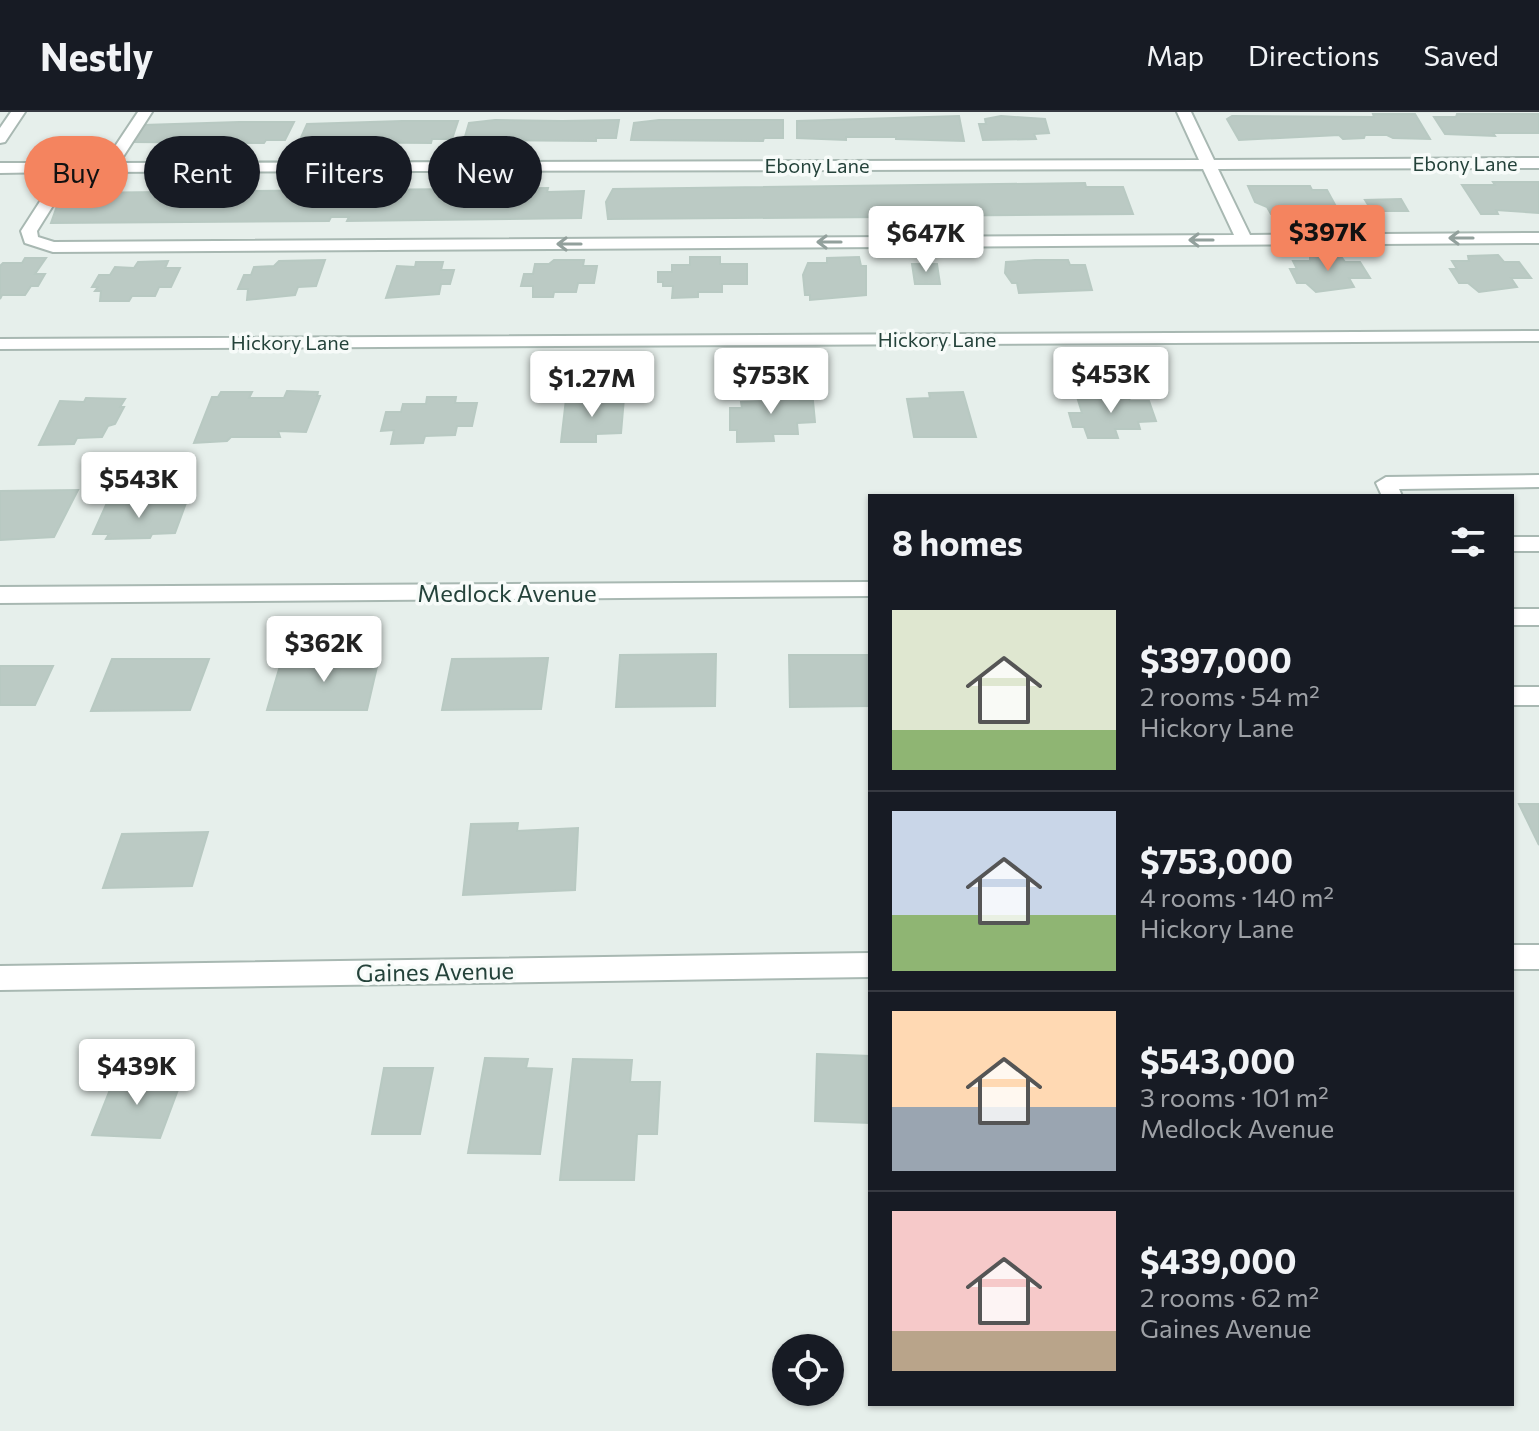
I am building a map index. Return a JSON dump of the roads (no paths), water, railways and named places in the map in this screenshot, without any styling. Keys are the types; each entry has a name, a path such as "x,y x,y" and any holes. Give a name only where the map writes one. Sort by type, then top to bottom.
{"street":[{"path":"0,113 17,112"},
{"path":"0,139 17,112"},
{"path":"128,138 145,112"},
{"path":"1184,112 1244,239"},
{"name":"Ebony Lane","path":"128,170 1539,163"},
{"name":"Ebony Lane","path":"0,168 24,169"},
{"path":"44,208 29,231 31,240 39,245 84,247 1539,238"},
{"name":"Hickory Lane","path":"0,344 1539,336"},
{"path":"1391,494 1386,483 1539,481"},
{"path":"1514,544 1539,544"},
{"name":"Medlock Avenue","path":"0,595 868,589"},
{"path":"1514,617 1539,617"},
{"path":"1514,696 1539,696"},
{"path":"1514,957 1539,957"},
{"name":"Gaines Avenue","path":"0,978 868,965"}]}
